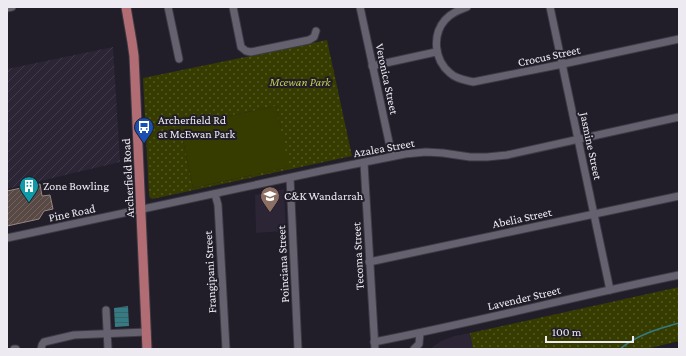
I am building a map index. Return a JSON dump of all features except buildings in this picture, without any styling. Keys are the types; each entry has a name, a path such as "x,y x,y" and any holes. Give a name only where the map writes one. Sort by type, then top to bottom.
{"main road":[{"name":"Archerfield Road","path":"126,7 132,42 142,210 147,349"}],"street":[{"path":"7,8 12,7"},
{"path":"168,7 179,59"},
{"path":"233,7 241,47 246,51 251,52 309,40 314,37 316,31"},
{"name":"Veronica Street","path":"360,7 392,156"},
{"path":"372,66 436,52 436,41 443,23 456,10 467,7"},
{"name":"Jasmine Street","path":"550,7 610,290"},
{"name":"Crocus Street","path":"436,52 441,63 450,74 460,79 473,82 679,39"},
{"name":"Azalea Street","path":"142,210 392,156 426,152 470,157 507,155 679,117"},
{"name":"Tecoma Street","path":"364,163 375,346"},
{"name":"Poinciana Street","path":"290,178 298,349"},
{"name":"Frangipani Street","path":"215,194 218,205 226,349"},
{"name":"Abelia Street","path":"369,262 679,196"},
{"name":"Pine Road","path":"7,238 142,210"},
{"name":"Lavender Street","path":"375,346 420,334 679,275"},
{"path":"106,310 108,349"},
{"path":"41,349 44,342 74,335 147,332"},
{"path":"414,349 419,344 420,334"}],"shaded area":[{"path":"113,47 120,162 7,189 7,69"},
{"name":"C&K Wandarrah","path":"284,189 286,231 256,233 255,195"},
{"path":"470,333 473,349 430,349 441,341 454,336"}],"green space":[{"name":"Mcewan Park","path":"327,40 352,156 152,199 149,196 143,78","holes":["276,106 289,167 193,188 180,126"]},
{"path":"276,106 290,167 193,188 180,126"},
{"path":"679,287 679,341 646,349 473,349 470,333"}],"water":[{"path":"128,306 129,326 115,327 114,308"}],"waterway":[{"path":"620,349 640,336 679,323"}],"place":[{"name":"Archerfield Rd at McEwan Park","path":"144,144"},
{"name":"Zone Bowling","path":"29,203"},
{"name":"C&K Wandarrah","path":"270,213"}]}
